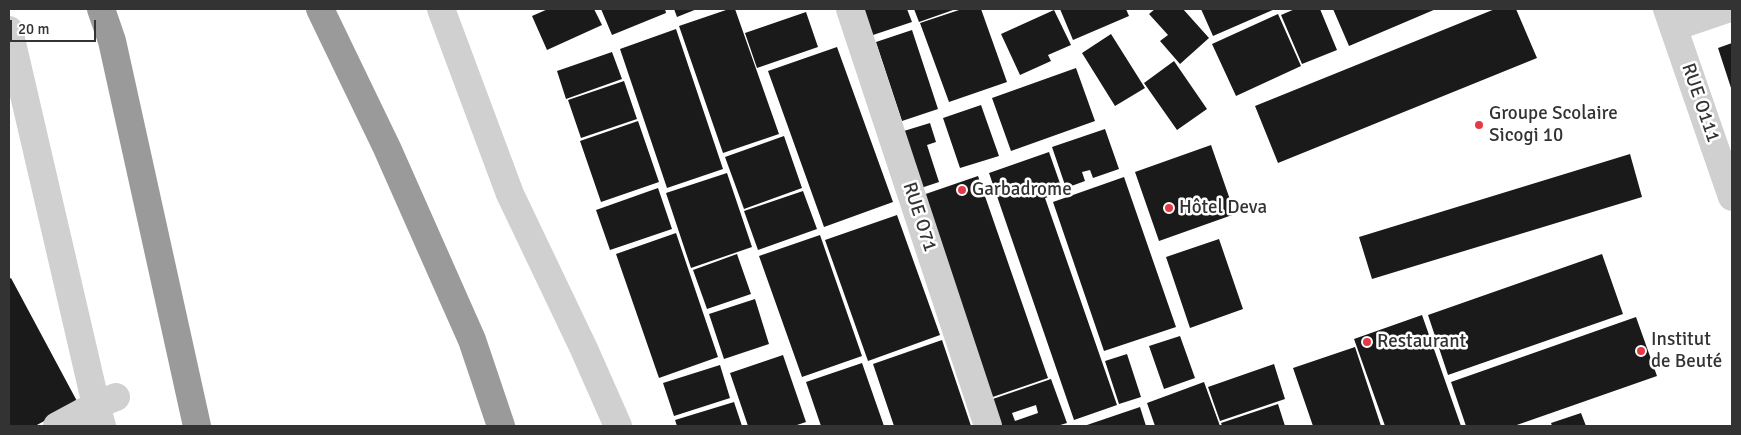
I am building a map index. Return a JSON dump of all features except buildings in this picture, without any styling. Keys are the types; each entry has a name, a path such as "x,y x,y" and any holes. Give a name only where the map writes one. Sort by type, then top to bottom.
{"highway":[{"path":"102,9 112,40 197,426"},
{"path":"320,9 387,148 472,340 501,426"}],"street":[{"path":"441,9 510,194 580,340 618,426"},
{"name":"RUE O71","path":"850,9 988,426"},
{"path":"1670,18 1727,9"},
{"name":"RUE O111","path":"1670,18 1732,198"},
{"path":"9,30 105,409 57,426"}],"place":[{"name":"Groupe Scolaire Sicogi 10","path":"1479,125"},
{"name":"Garbadrome","path":"962,190"},
{"name":"Hôtel Deva","path":"1169,208"},
{"name":"Restaurant","path":"1367,342"},
{"name":"Institut de Beuté","path":"1641,351"}]}
